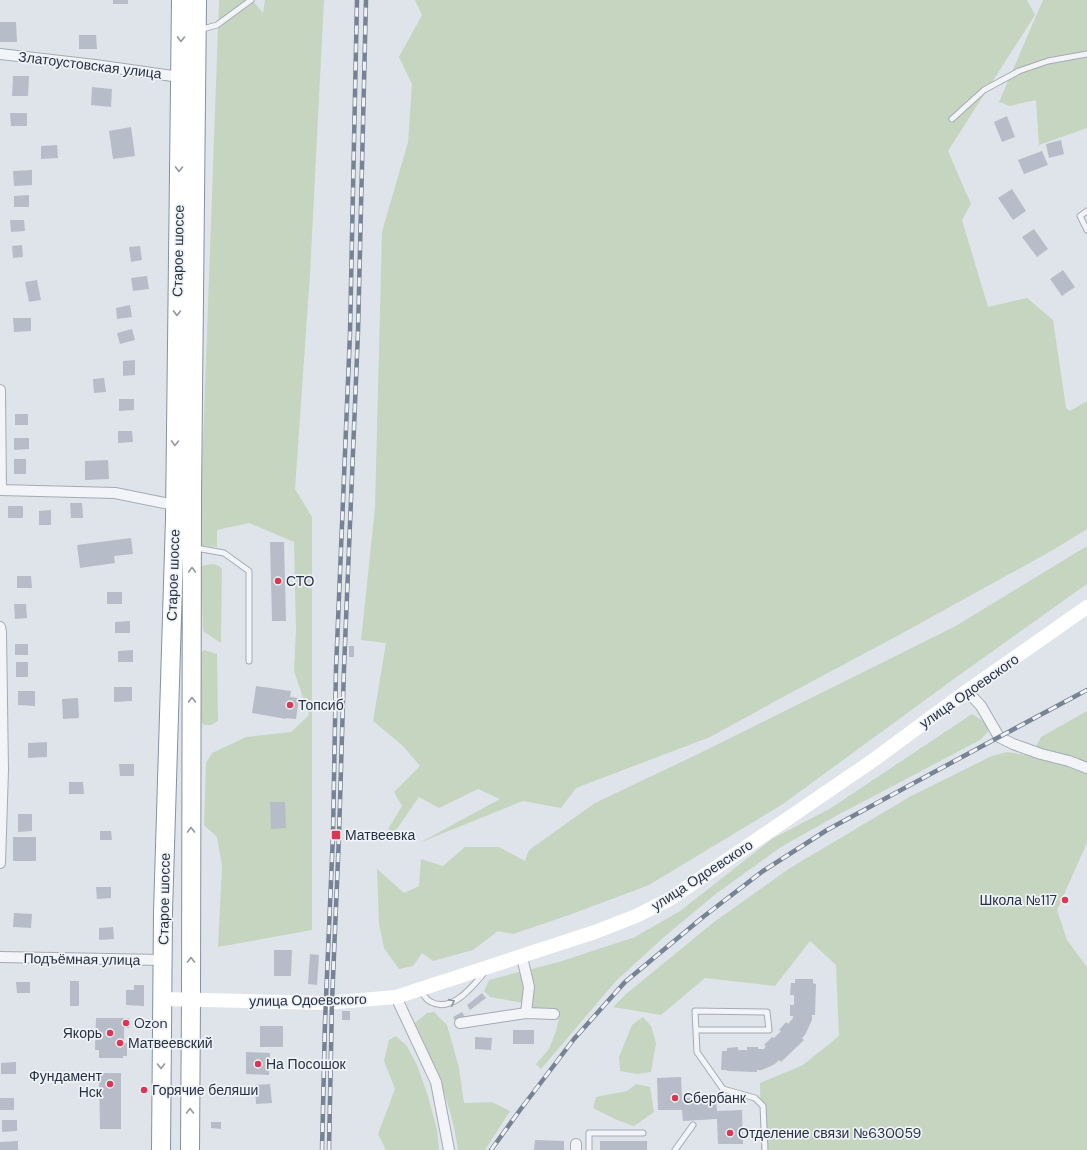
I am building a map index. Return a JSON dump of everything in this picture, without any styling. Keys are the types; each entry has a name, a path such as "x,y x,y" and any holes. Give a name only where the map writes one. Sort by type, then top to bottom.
{"highway":[{"name":"Старое шоссе","path":"161,1150 162,999 174,505 181,0"},
{"name":"Старое шоссе","path":"190,1150 192,548 197,0"}],"street":[{"name":"Златоустовская улица","path":"0,54 180,77"},
{"path":"0,390 1,490 115,493 174,505"},
{"name":"улица Одоевского","path":"162,999 326,1002 396,997 522,957 636,916 670,899 876,759 967,691 1087,607"},
{"path":"0,627 3,770 0,863"},
{"path":"967,691 981,706 999,736 1020,747 1069,761 1087,768"},
{"name":"Подъёмная улица","path":"0,957 163,960"},
{"path":"522,957 529,987 526,1013"},
{"path":"396,997 436,1082 449,1150"},
{"path":"460,1022 526,1013 554,1014"}],"lane":[{"path":"196,31 217,25 250,0"},
{"path":"952,119 984,90 1019,71 1048,61 1087,54"},
{"path":"1087,211 1080,216 1087,230"},
{"path":"192,548 224,553 249,571 249,661"},
{"path":"420,990 429,1002 439,1005 448,1004 458,999 488,968"},
{"path":"696,1030 769,1030 767,1012 695,1011 697,1052 723,1090 755,1098 763,1106 765,1150"},
{"path":"675,1150 692,1125"},
{"path":"589,1150 589,1133 643,1133"}],"green space":[{"path":"219,0 252,0 263,13 265,0 324,0 310,274 295,489 312,517 312,930 218,947 222,866 217,837 204,825 206,763 212,753 246,737 291,732 309,715 294,671 296,630 294,542 249,523 217,530 217,547 202,546 201,500"},
{"path":"415,0 1027,0 1035,15 948,151 971,204 962,220 988,307 1027,298 1053,320 1066,408 1070,411 1087,401 1087,529 1053,550 899,635 710,737 576,788 561,808 523,801 419,843 500,799 478,789 439,808 419,797 394,833 388,829 402,806 394,792 420,766 403,746 373,721 386,643 361,640 375,508 382,232 408,142 412,84 399,57 422,15"},
{"path":"1043,0 1087,0 1087,128 1039,145 1036,100 1010,106 999,102"},
{"path":"1087,546 1087,584 783,804 649,885 513,934 498,931 473,950 433,961 422,953 413,966 399,969 384,948 379,924 377,869 404,893 419,886 421,859 443,866 465,847 499,847 525,861 529,850 595,803 696,755 954,627"},
{"path":"213,564 222,569 221,643 203,631 201,566"},
{"path":"204,650 217,654 218,721 211,725 204,725 201,722 201,653"},
{"path":"1087,711 1087,843 1057,910 1067,940 1087,967 1087,1150 761,1150 760,1083 803,1065 839,1036 836,965 810,941 775,986 705,978 661,1015 613,1007 626,994 714,922 790,868 911,796 992,756 1007,752 1031,756 1041,737"},
{"path":"972,714 986,723 988,732 980,740 836,816 781,847 717,893 664,937 616,981 541,1069 536,1064 549,1049 556,1031 560,1013 551,1010 530,1012 529,1004 490,997 484,991 489,980 559,962 635,937 680,911 772,839 831,808"},
{"path":"434,1012 447,1025 459,1068 464,1103 492,1102 510,1111 485,1150 458,1150 447,1101 415,1023 427,1013"},
{"path":"643,1017 651,1026 656,1043 651,1072 637,1074 620,1071 619,1057 632,1025"},
{"path":"396,1036 407,1046 417,1065 428,1096 437,1130 439,1150 386,1150 378,1134 395,1089 384,1061 389,1040"},
{"path":"636,1084 650,1087 654,1112 634,1126 617,1120 593,1108 596,1097 627,1091"}],"building":[{"path":"113,0 128,0 128,4 113,4"},
{"path":"0,22 16,22 17,42 0,42"},
{"path":"79,35 96,35 97,49 79,49"},
{"path":"13,76 29,76 28,96 12,96"},
{"path":"92,87 112,89 111,107 91,105"},
{"path":"10,113 27,113 27,126 11,126"},
{"path":"1007,116 1015,137 1002,142 994,122"},
{"path":"131,127 135,156 113,159 109,131"},
{"path":"1061,140 1064,154 1049,158 1046,144"},
{"path":"57,145 58,158 41,159 41,146"},
{"path":"1042,151 1048,165 1024,174 1018,160"},
{"path":"32,170 32,185 14,186 13,171"},
{"path":"1012,189 1026,211 1013,220 998,198"},
{"path":"29,195 29,207 14,207 14,196"},
{"path":"10,220 24,220 25,231 11,232"},
{"path":"1034,229 1048,249 1037,257 1022,237"},
{"path":"22,245 23,257 13,258 12,246"},
{"path":"140,246 142,260 131,262 129,247"},
{"path":"1063,270 1075,287 1062,296 1050,279"},
{"path":"147,276 149,289 133,291 131,278"},
{"path":"37,280 41,300 29,302 25,282"},
{"path":"130,305 132,317 117,319 116,308"},
{"path":"13,318 31,318 31,331 14,332"},
{"path":"132,329 135,340 120,344 117,333"},
{"path":"135,360 135,375 123,376 123,361"},
{"path":"104,378 106,392 94,393 93,379"},
{"path":"119,399 134,399 134,410 119,411"},
{"path":"15,414 28,414 28,425 15,425"},
{"path":"118,431 132,431 133,442 118,443"},
{"path":"14,438 29,438 29,449 14,450"},
{"path":"14,459 26,459 26,474 14,474"},
{"path":"108,460 109,479 85,480 85,461"},
{"path":"70,503 82,503 83,518 71,518"},
{"path":"8,506 23,506 23,518 8,518"},
{"path":"51,510 51,525 39,525 39,511"},
{"path":"131,538 133,554 114,556 115,563 80,568 77,545"},
{"name":"СТО","path":"270,542 284,542 286,621 272,621"},
{"path":"17,576 31,576 32,588 17,588"},
{"path":"107,592 122,592 122,604 107,604"},
{"path":"14,604 26,604 27,618 15,619"},
{"path":"130,621 130,633 115,633 115,622"},
{"path":"15,644 28,644 28,655 15,655"},
{"path":"349,646 354,646 354,657 349,657"},
{"path":"133,650 133,662 118,662 118,651"},
{"path":"16,662 28,662 28,677 16,677"},
{"path":"256,686 291,691 290,697 299,698 296,719 286,719 252,713"},
{"path":"114,687 132,687 132,701 114,702"},
{"path":"18,691 35,691 35,706 18,705"},
{"path":"78,698 79,718 63,719 62,699"},
{"path":"47,742 47,757 28,758 28,743"},
{"path":"119,764 134,764 134,776 120,776"},
{"path":"69,782 83,782 84,794 69,794"},
{"path":"270,802 285,802 286,828 271,829"},
{"path":"18,814 32,814 32,831 18,832"},
{"path":"100,831 111,831 112,840 100,840"},
{"path":"13,837 36,837 36,861 13,861"},
{"path":"96,887 111,887 111,898 97,899"},
{"path":"14,913 32,914 31,928 13,927"},
{"path":"113,927 114,939 99,940 99,928"},
{"path":"274,950 292,950 291,976 274,976"},
{"path":"310,954 319,955 317,985 308,984"},
{"path":"795,979 813,979 813,983 816,984 815,1015 812,1015 812,1020 802,1038 804,1040 781,1062 779,1060 775,1064 762,1070 757,1070 757,1072 721,1070 722,1051 727,1051 727,1048 738,1047 738,1050 747,1050 747,1047 758,1047 758,1049 764,1049 766,1046 764,1045 781,1031 779,1030 786,1022 788,1024 793,1018 793,1016 790,1016 790,1005 794,1005 794,995 790,995 791,983 795,983"},
{"path":"70,981 79,981 79,1006 70,1006"},
{"path":"16,982 30,982 30,993 17,993"},
{"path":"134,985 144,985 144,1006 126,1005 126,990 134,990"},
{"path":"482,993 486,998 470,1010 467,1005"},
{"path":"342,1011 350,1011 350,1020 342,1020"},
{"path":"462,1012 465,1017 456,1022 453,1017"},
{"path":"96,1018 129,1018 129,1028 124,1028 124,1043 127,1043 127,1056 123,1056 123,1058 99,1058 99,1050 95,1050"},
{"path":"260,1026 283,1026 283,1047 260,1047"},
{"path":"513,1030 534,1030 534,1044 513,1044"},
{"path":"475,1037 492,1038 491,1050 475,1049"},
{"name":"На Посошок","path":"246,1052 270,1053 269,1075 246,1074"},
{"path":"16,1062 16,1074 1,1074 1,1063"},
{"path":"99,1073 121,1073 121,1129 100,1129"},
{"path":"681,1077 682,1098 716,1097 717,1111 742,1110 743,1144 718,1144 717,1119 683,1121 682,1110 658,1110 657,1078"},
{"path":"270,1084 272,1103 256,1104 255,1085"},
{"path":"0,1098 14,1098 14,1110 0,1110"},
{"path":"2,1120 17,1120 17,1131 2,1132"},
{"path":"211,1122 221,1122 221,1129 211,1128"},
{"path":"535,1140 564,1141 564,1150 534,1150"},
{"path":"18,1141 18,1150 0,1150 0,1142"},
{"path":"600,1141 647,1141 647,1150 600,1150"}],"railway":[{"path":"322,1150 325,1022 333,834 336,669 350,333 357,0"},
{"path":"329,1150 332,1002 358,332 366,0"},
{"path":"491,1150 574,1039 625,982 703,917 763,871 827,830 1087,690"}],"place":[{"name":"СТО","path":"278,581"},
{"name":"Топсиб","path":"290,705"},
{"name":"Матвеевка","path":"336,835"},
{"name":"Школа №117","path":"1065,900"},
{"name":"Ozon","path":"126,1023"},
{"name":"Якорь","path":"110,1033"},
{"name":"Матвеевский","path":"120,1043"},
{"name":"На Посошок","path":"258,1064"},
{"name":"Фундамент Нск","path":"110,1084"},
{"name":"Горячие беляши","path":"144,1090"},
{"name":"Сбербанк","path":"675,1098"},
{"name":"Отделение связи №630059","path":"730,1133"}]}
